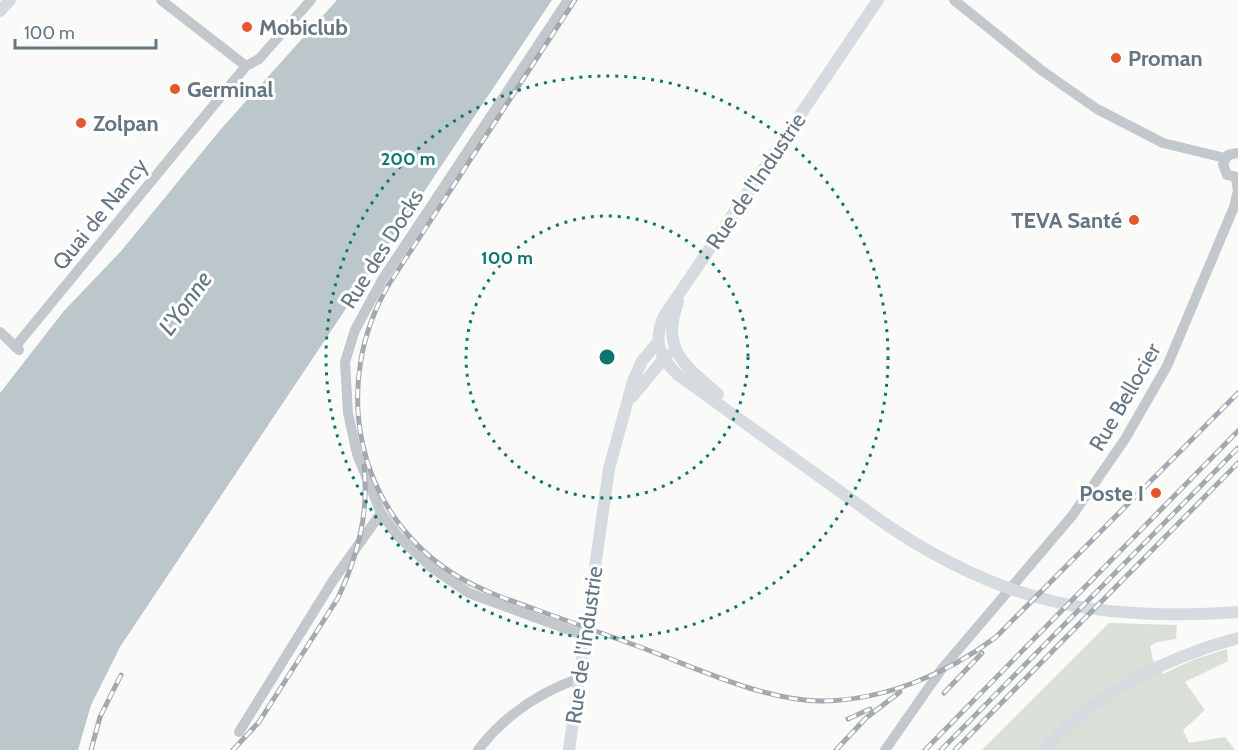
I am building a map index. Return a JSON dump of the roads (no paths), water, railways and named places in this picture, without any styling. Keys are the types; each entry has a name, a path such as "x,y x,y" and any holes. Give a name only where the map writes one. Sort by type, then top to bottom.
{"main road":[{"path":"0,11 10,0"},
{"name":"Rue de l'Industrie","path":"863,22 869,0"},
{"name":"Rue de l'Industrie","path":"569,750 609,469 630,400 633,381 657,351 664,316 682,293 878,0"},
{"path":"682,293 673,316 673,347 689,370 774,441"},
{"path":"657,351 673,347"},
{"path":"657,351 678,375 774,441 918,546 986,580 1033,597 1110,613 1145,616 1238,612"},
{"path":"630,400 646,378 657,351"},
{"path":"646,378 678,375"},
{"path":"1044,750 1076,718 1118,690 1178,658 1238,638"}],"street":[{"path":"161,0 246,66"},
{"name":"Quai de Nancy","path":"0,332 17,348 246,66 259,59 311,0"},
{"name":"Rue des Docks","path":"568,0 382,280 355,330 345,362 348,413 357,454 381,513 414,553 457,586 490,602 586,636"},
{"path":"946,0 957,2 1097,110 1163,143 1225,158 1238,153"},
{"path":"1225,158 1224,172 1237,177"},
{"name":"Rue Bellocier","path":"885,750 941,670 1072,516 1150,398 1189,317 1234,207 1238,191 1237,177"},
{"path":"239,732 339,570 381,513"},
{"path":"478,750 489,736 521,708 545,693 580,678"}],"water":[{"name":"L'Yonne","path":"337,0 552,0 120,647 91,705 78,750 0,750 0,393 63,312 122,250 221,129"}],"railway":[{"path":"575,0 389,284 371,323 360,363 358,404 363,444 375,483 395,518 422,550 457,576 506,599 755,690 801,700 823,701 869,696 936,673 996,637 1238,393"},
{"path":"925,750 1238,431"},
{"path":"941,750 1238,448"},
{"path":"955,750 1238,463"},
{"path":"233,750 259,722 338,598 351,566 360,534 365,501 364,466"},
{"path":"944,693 982,653"},
{"path":"91,750 100,717 121,675"},
{"path":"836,750 866,718 900,692"},
{"path":"848,719 870,709"}],"place":[{"name":"Mobiclub","path":"247,27"},
{"name":"Proman","path":"1116,58"},
{"name":"Germinal","path":"175,89"},
{"name":"Zolpan","path":"81,123"},
{"name":"TEVA Santé","path":"1134,220"},
{"name":"Poste I","path":"1156,493"}]}
